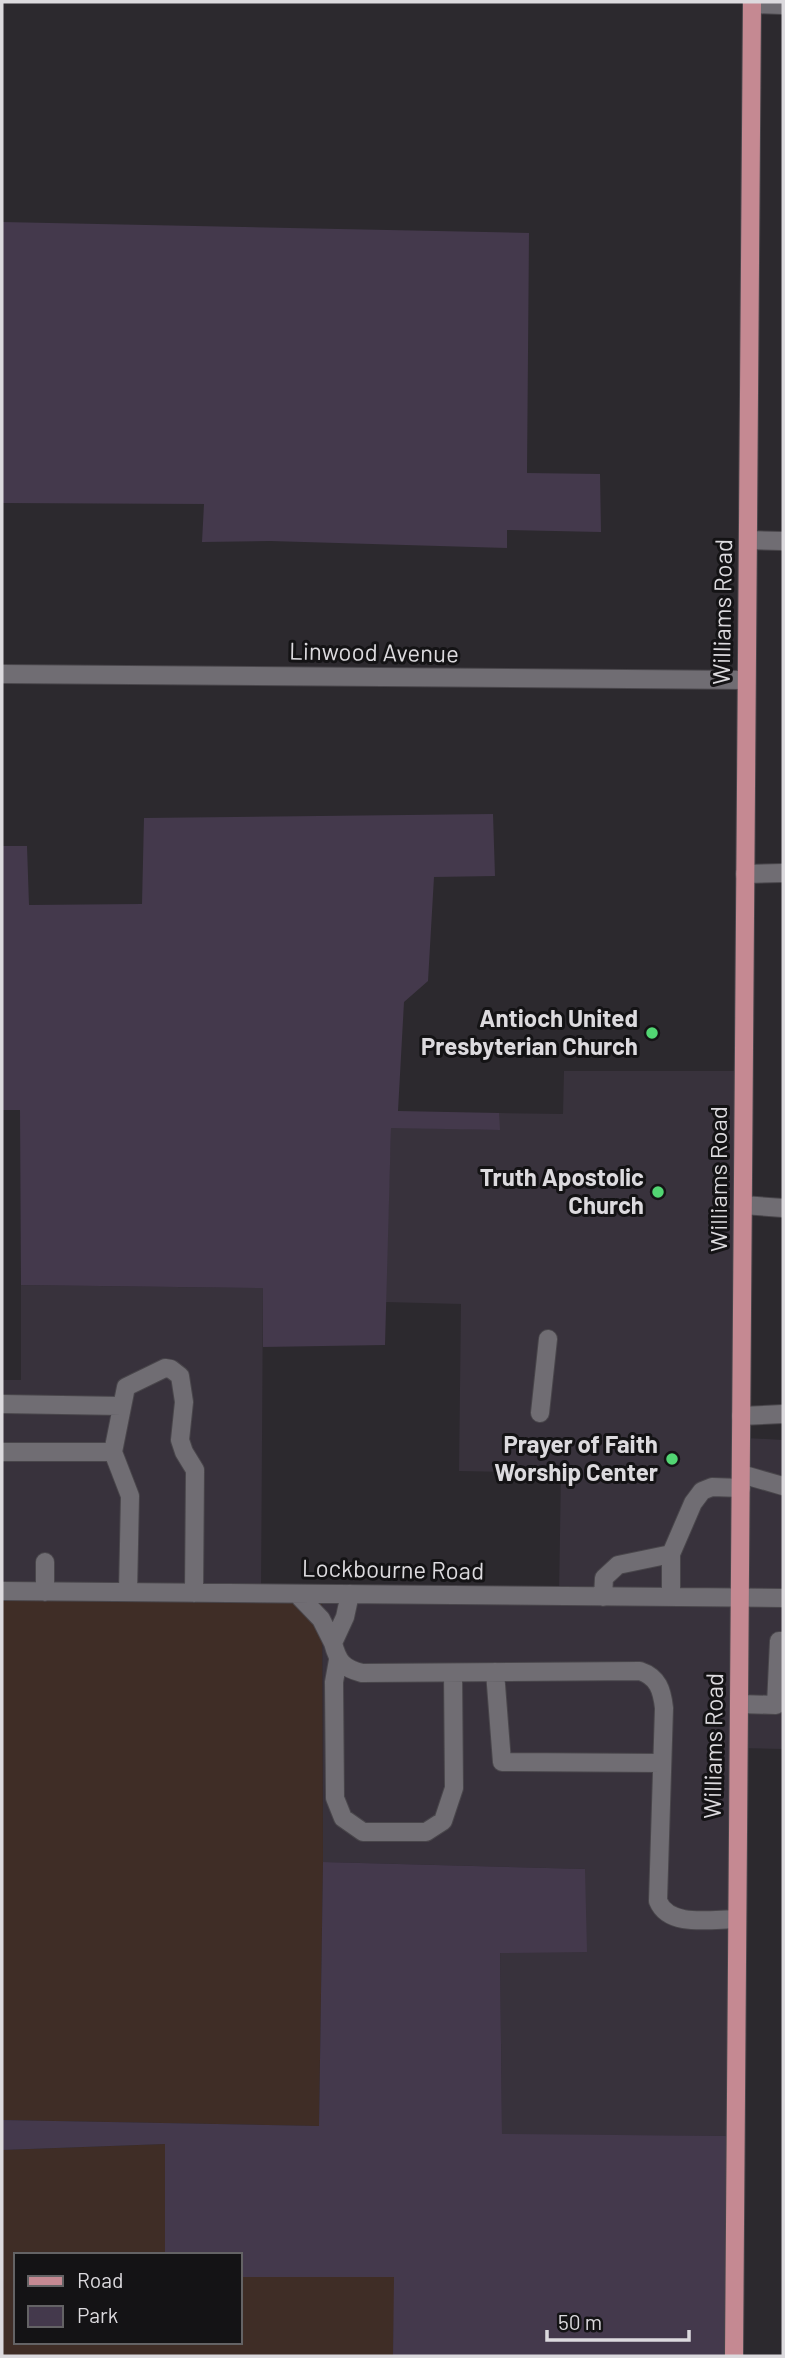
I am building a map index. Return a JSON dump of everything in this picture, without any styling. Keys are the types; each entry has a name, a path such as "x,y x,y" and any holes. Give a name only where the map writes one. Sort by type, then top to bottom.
{"main road":[{"name":"Williams Road","path":"734,2356 752,3"}],"street":[{"path":"752,3 783,5"},
{"path":"748,540 783,541"},
{"name":"Linwood Avenue","path":"2,674 747,680"},
{"path":"745,874 783,873"},
{"path":"743,1205 783,1208"},
{"path":"540,1413 548,1339"},
{"path":"128,1592 130,1496 113,1452 121,1406 126,1387 165,1368 171,1368 180,1376 184,1402 180,1440 195,1470 194,1592"},
{"path":"2,1404 121,1406"},
{"path":"741,1416 783,1414"},
{"path":"2,1452 113,1452"},
{"path":"671,1597 671,1554 693,1503 702,1491 741,1481 783,1486"},
{"path":"603,1597 604,1578 618,1565 671,1554"},
{"path":"45,1562 46,1592"},
{"name":"Lockbourne Road","path":"2,1591 783,1598"},
{"path":"297,1594 321,1619 345,1669 362,1673 640,1671 650,1675 657,1681 662,1695 658,1901 662,1910 671,1917 737,1919"},
{"path":"350,1594 335,1652 335,1798 343,1818 363,1832 426,1832 443,1821 454,1788 453,1673"},
{"path":"739,1704 776,1705 779,1641 783,1641"},
{"path":"495,1672 502,1762 662,1763"}],"shaded area":[{"path":"564,1071 748,1071 746,1438 783,1440 783,1749 736,1748 728,2136 502,2135 500,1952 585,1869 323,1862 322,1593 559,1595 561,1473 459,1471 461,1304 385,1302 391,1127 499,1130 499,1113 563,1114"},
{"path":"21,1285 263,1288 261,1594 2,1591 2,1380 21,1380"},
{"path":"2,1591 322,1593 323,1862 319,2126 2,2120"},
{"path":"165,2144 165,2253 14,2253 14,2344 242,2344 242,2277 395,2277 393,2356 2,2356 2,2150"}],"green space":[{"path":"2,222 529,233 527,473 600,474 601,532 507,530 507,548 270,541 202,542 204,504 2,503"},
{"path":"493,814 495,876 434,877 428,981 404,1002 398,1111 499,1113 500,1130 391,1128 385,1345 263,1347 263,1288 21,1285 20,1110 2,1110 2,846 27,846 29,905 142,904 144,818"},
{"path":"323,1862 585,1869 587,1952 500,1953 502,2134 728,2136 725,2356 393,2356 394,2277 242,2277 242,2253 165,2253 165,2144 2,2150 2,2120 319,2126"}],"place":[{"name":"Antioch United Presbyterian Church","path":"652,1033"},
{"name":"Truth Apostolic Church","path":"658,1192"},
{"name":"Prayer of Faith Worship Center","path":"672,1459"}]}
